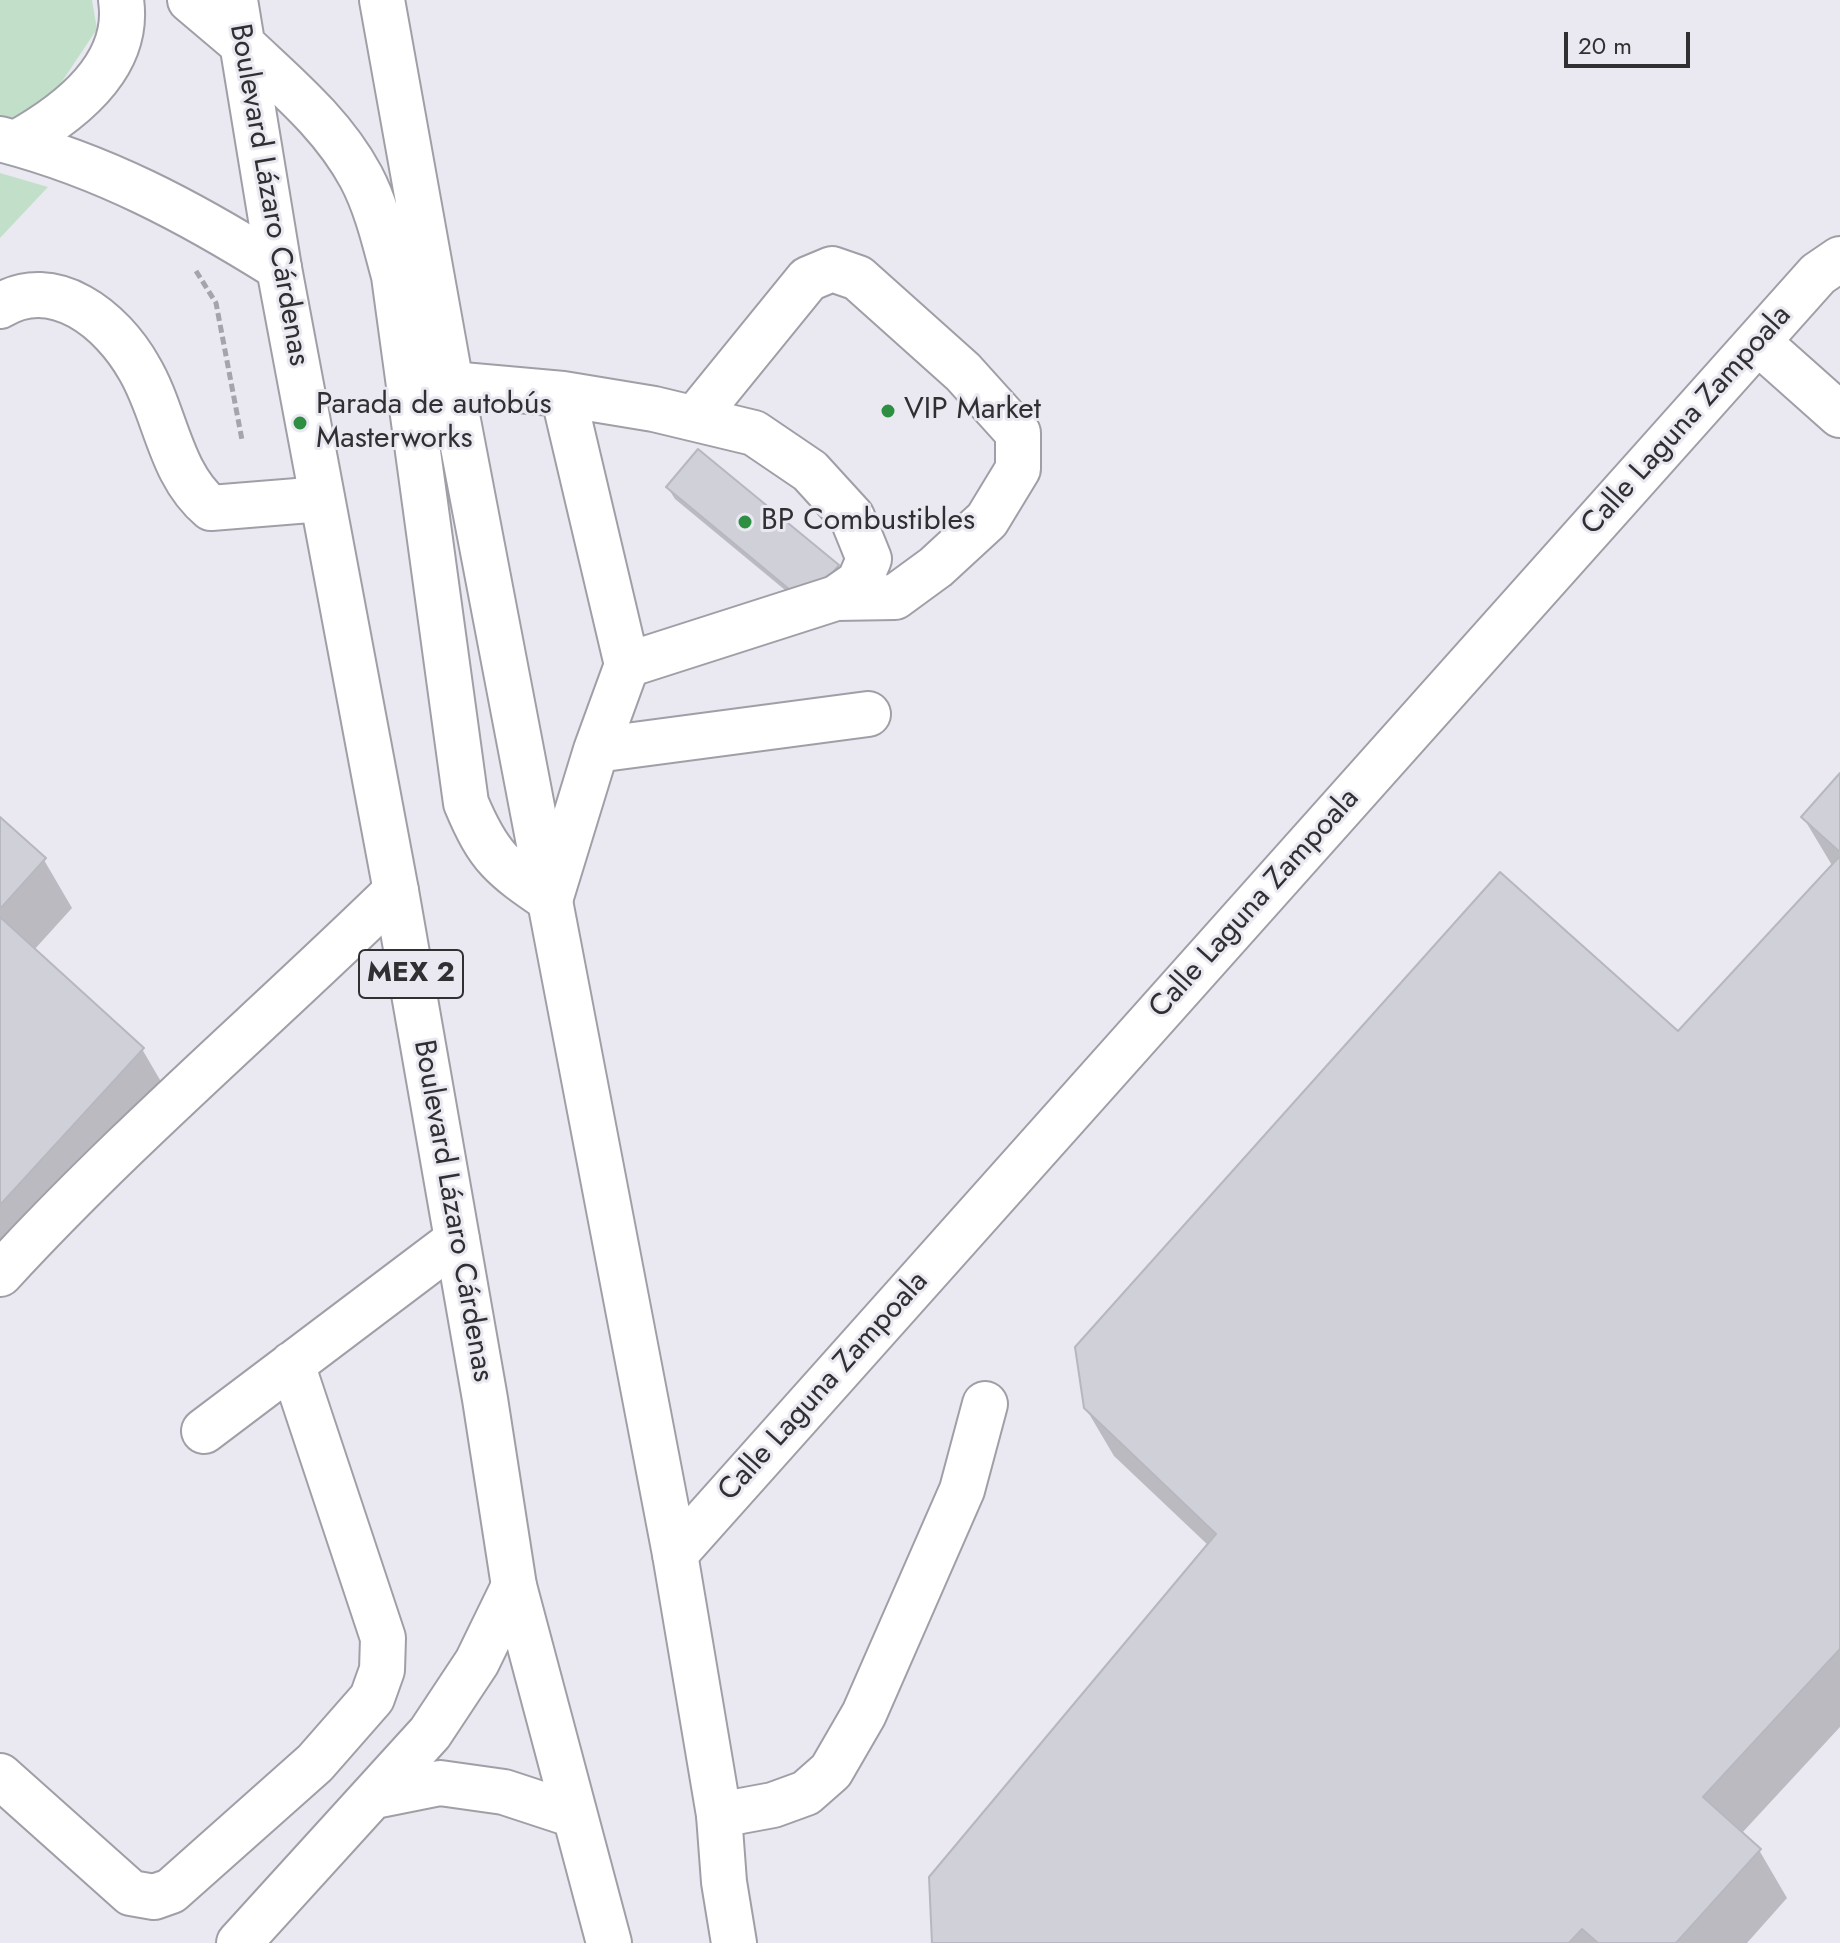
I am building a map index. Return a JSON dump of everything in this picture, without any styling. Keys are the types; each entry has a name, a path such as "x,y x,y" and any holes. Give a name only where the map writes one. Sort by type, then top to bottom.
{"main road":[{"path":"8,141 49,123 97,80 121,39 121,0"},
{"path":"190,0 319,117 361,177 394,276 466,803 483,844 512,873 550,900"},
{"name":"Boulevard Lázaro Cárdenas","path":"235,0 279,268 396,891 514,1586 609,1943"},
{"path":"382,0 451,384 675,1554 719,1815 724,1882 734,1943"},
{"path":"8,141 97,168 137,186 181,208 279,268"},
{"name":"Calle Laguna Zampoala","path":"675,1554 1818,274 1840,259"},
{"path":"627,665 836,598 895,597 936,567 987,520 1018,469 1018,433 963,372 858,278 832,269 808,279 695,418"},
{"path":"0,306 33,294 62,296 105,325 139,367 179,467 195,494 211,508 322,499"},
{"path":"1758,342 1840,415"},
{"path":"451,384 563,394 695,418 754,433 810,471 852,517 869,559 859,582 836,598"},
{"path":"550,900 596,750 627,665 563,394"},
{"path":"596,750 868,714"},
{"path":"0,1274 72,1196 263,1020 396,891"},
{"path":"204,1431 457,1240"},
{"path":"0,1776 131,1893 154,1897 171,1891 198,1871 315,1763 372,1698 382,1670 383,1638 292,1364"},
{"path":"719,1815 773,1805 806,1793 831,1771 864,1714 962,1490 985,1404"},
{"path":"239,1943 430,1733 477,1662 514,1586"},
{"path":"375,1796 440,1783 504,1792 574,1815"}],"path":[{"path":"193,265 216,303 242,440"}],"green space":[{"path":"0,0 92,0 97,29 57,89 0,135"},
{"path":"0,173 48,187 0,238"}],"building":[{"path":"698,449 839,565 807,604 666,487"},
{"path":"1840,773 1840,852 1801,817"},
{"path":"0,817 46,858 0,909"},
{"path":"1840,856 1840,1649 1703,1797 1761,1849 1676,1943 1598,1943 1582,1929 1569,1943 932,1943 929,1877 1216,1534 1084,1408 1075,1347 1500,872 1678,1031"},
{"path":"0,917 144,1048 0,1205"}],"place":[{"name":"VIP Market","path":"888,411"},
{"name":"Parada de autobús Masterworks","path":"300,423"},
{"name":"BP Combustibles","path":"745,522"}]}
